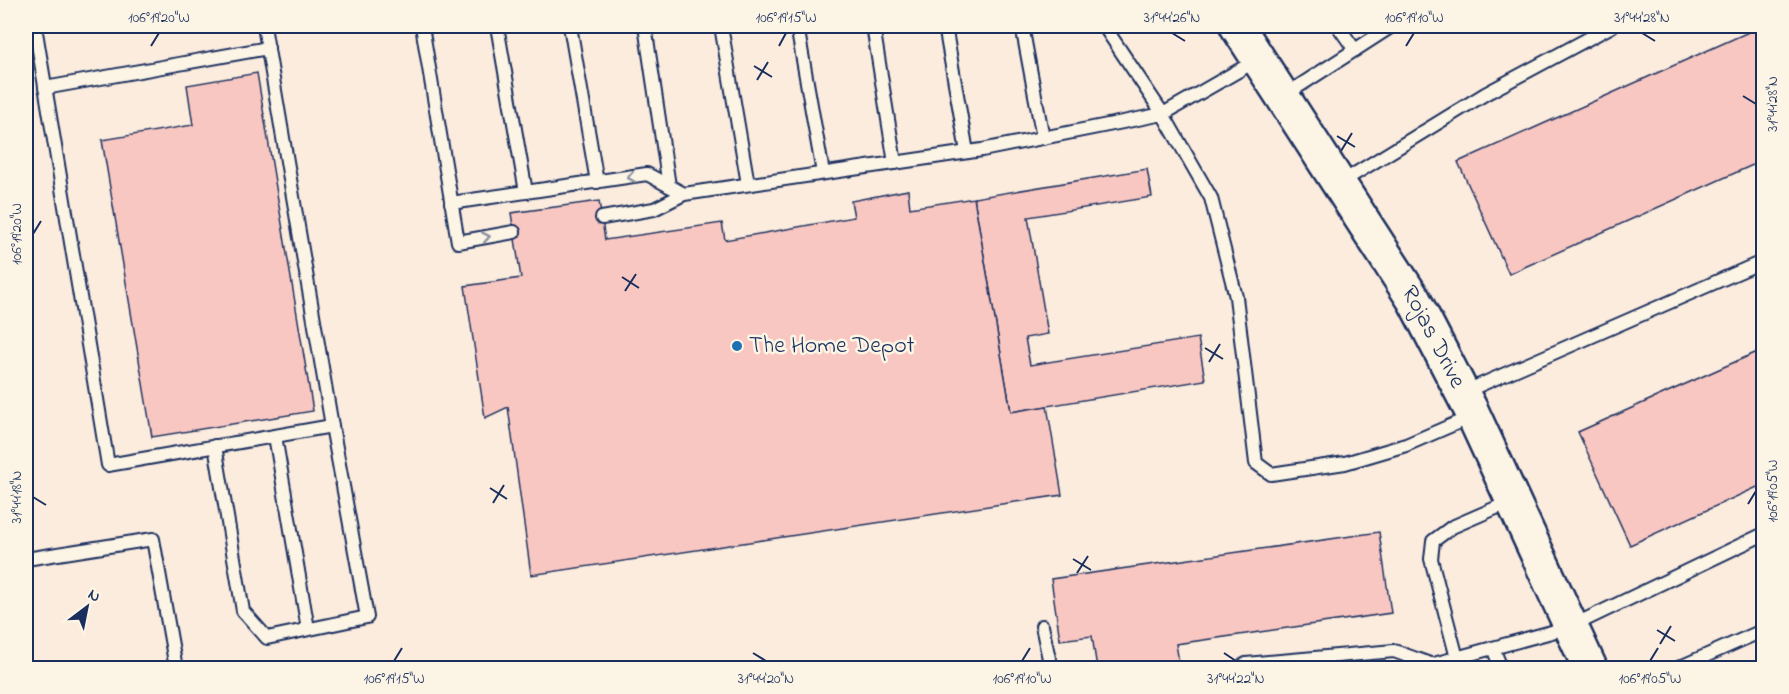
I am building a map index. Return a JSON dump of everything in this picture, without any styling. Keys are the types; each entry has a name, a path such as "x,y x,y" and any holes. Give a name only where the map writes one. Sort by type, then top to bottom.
{"main road":[{"name":"Rojas Drive","path":"1237,26 1414,300 1468,404 1590,669"}],"lane":[{"path":"35,26 108,465 332,426"},
{"path":"215,446 243,611 267,638 367,617 264,26"},
{"path":"422,26 458,242 514,232"},
{"path":"497,26 526,192"},
{"path":"570,26 597,182"},
{"path":"645,26 669,186"},
{"path":"721,26 748,184"},
{"path":"797,26 823,173"},
{"path":"873,26 896,163"},
{"path":"945,26 967,152"},
{"path":"1022,26 1043,138"},
{"path":"1104,26 1163,114 1211,198 1236,297 1256,463 1271,474 1345,463 1406,445 1468,404 1764,261"},
{"path":"1338,26 1354,50"},
{"path":"1283,96 1392,26"},
{"path":"1339,184 1485,94 1612,26"},
{"path":"45,88 268,48"},
{"path":"602,218 654,209 684,194 967,152 1163,114 1258,59"},
{"path":"451,203 647,174 684,194"},
{"path":"275,436 308,629"},
{"path":"1457,658 1431,559 1433,541 1452,527 1513,501"},
{"path":"1419,669 1570,627 1764,534"},
{"path":"26,559 153,539 176,669"},
{"path":"1042,626 1051,669"},
{"path":"1678,669 1764,630"},
{"path":"1493,648 1501,669"},
{"path":"1239,669 1246,664 1394,651 1433,664"}],"building":[{"path":"1764,26 1764,160 1509,274 1458,162"},
{"path":"257,73 313,411 152,437 102,140 193,125 187,85"},
{"path":"1147,169 1152,197 1028,217 1048,334 1025,338 1030,365 1198,338 1205,380 1011,412 974,198"},
{"name":"The Home Depot","path":"908,190 910,208 974,198 1011,412 1047,406 1062,495 531,575 508,407 485,418 465,286 521,278 511,213 599,201 605,240 722,223 725,240 854,217 851,201"},
{"path":"1764,349 1764,484 1630,545 1578,432"},
{"path":"1379,532 1391,613 1176,644 1180,668 1097,668 1092,636 1060,640 1051,579"}],"place":[{"name":"The Home Depot","path":"737,346"}]}
